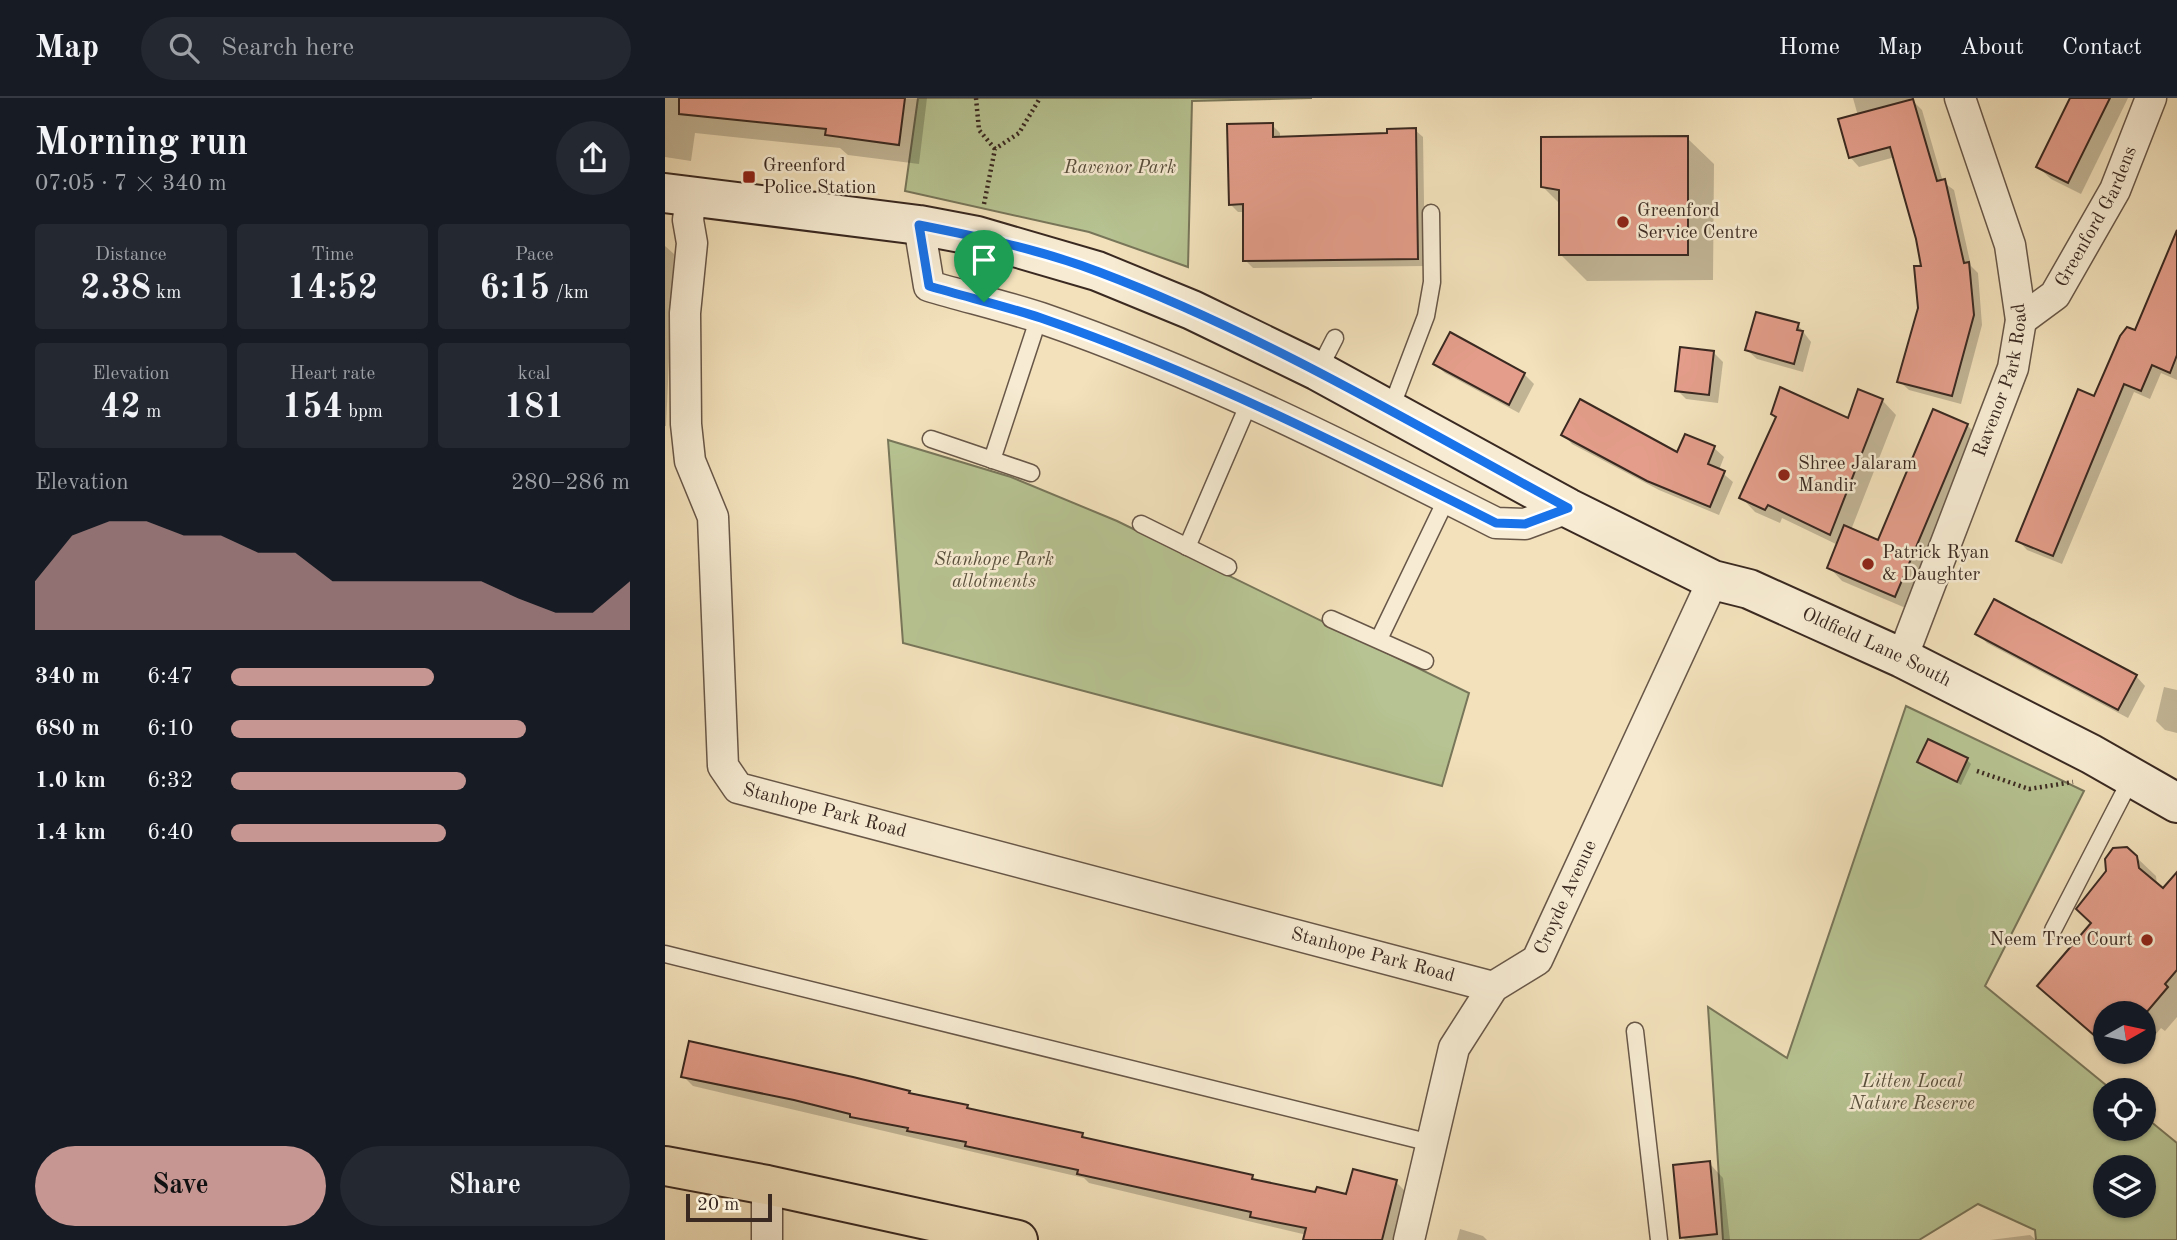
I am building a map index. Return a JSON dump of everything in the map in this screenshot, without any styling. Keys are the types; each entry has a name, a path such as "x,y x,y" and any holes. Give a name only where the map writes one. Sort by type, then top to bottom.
{"main road":[{"path":"665,1167 767,1185 1018,1240"}],"street":[{"name":"Ravenor Park Road","path":"1902,658 2013,368 2021,320 2010,245 1960,98"},
{"name":"Greenford Gardens","path":"2021,320 2055,295 2115,190 2151,98"},
{"name":"Oldfield Lane South","path":"678,195 919,225 977,236 1097,271 1192,310 1318,371 1568,508 1713,580 1749,589 1902,658 2162,790"},
{"name":"Stanhope Park Road","path":"678,195 692,238 685,313 686,424 690,461 713,517 723,766 738,788 1493,987"},
{"path":"919,225 929,286 1039,317 1127,350 1249,403 1496,523 1525,524 1568,508"},
{"name":"Croyde Avenue","path":"1409,1240 1454,1048 1493,987 1537,960 1713,580"},
{"path":"767,1185 767,1240"}],"lane":[{"path":"1390,411 1426,316 1432,282 1431,213"},
{"path":"992,460 1039,317"},
{"path":"1318,371 1335,338"},
{"path":"1187,547 1249,403"},
{"path":"931,439 1031,473"},
{"path":"1379,639 1447,498"},
{"path":"1141,524 1228,567"},
{"path":"1331,619 1425,661"},
{"path":"2053,930 2162,790"},
{"path":"665,954 1431,1143"},
{"path":"1636,1031 1659,1240"}],"path":[{"path":"976,98 979,130 995,149"},
{"path":"977,236 995,149 1019,133 1040,98"},
{"path":"1977,771 2029,789 2072,783"}],"green space":[{"name":"Ravenor Park","path":"918,98 1312,98 1192,101 1188,267 1089,232 905,191"},
{"name":"Stanhope Park allotments","path":"888,440 1011,477 1117,521 1469,693 1442,786 903,643"},
{"name":"Litten Local Nature Reserve","path":"1906,706 2084,791 1985,986 2097,1078 2093,1078 2093,1141 2156,1141 2156,1126 2177,1143 2177,1240 2036,1240 2035,1230 1978,1204 1919,1240 1723,1240 1708,1007 1787,1058"}],"building":[{"path":"679,98 905,98 899,145 825,135 826,129 679,114"},
{"path":"2070,98 2110,98 2068,183 2036,167"},
{"path":"1913,99 1937,181 1945,179 1964,263 1969,262 1974,315 1952,396 1897,382 1918,308 1914,266 1921,266 1916,239 1890,147 1849,158 1838,119"},
{"path":"1273,123 1273,137 1387,133 1387,129 1416,128 1418,259 1243,261 1243,204 1229,205 1227,124"},
{"name":"Greenford Service Centre","path":"1688,136 1688,255 1559,255 1559,190 1541,187 1541,137"},
{"path":"2177,230 2177,355 2170,373 2152,365 2141,391 2124,384 2053,556 2016,541 2078,389 2094,396 2120,336 2127,327 2135,330"},
{"path":"1756,312 1799,323 1797,330 1803,331 1794,364 1745,350"},
{"path":"1450,332 1525,373 1509,405 1433,364"},
{"path":"1680,347 1714,351 1709,395 1675,391"},
{"path":"1780,387 1848,418 1858,389 1883,399 1830,535 1768,505 1765,510 1739,498 1776,417 1771,414"},
{"path":"1580,399 1677,452 1685,434 1715,446 1708,464 1725,471 1710,507 1647,481 1561,435"},
{"path":"1933,409 1968,424 1895,597 1827,568 1844,525 1878,540"},
{"path":"1994,599 2137,675 2118,710 1975,634"},
{"path":"1928,739 1968,758 1957,782 1917,762"},
{"name":"Neem Tree Court","path":"2127,847 2137,856 2139,868 2163,888 2177,872 2177,970 2165,984 2168,987 2156,1001 2093,1001 2093,1034 2037,986 2091,923 2076,909 2106,871 2105,859 2113,848"},
{"path":"689,1041 853,1077 910,1091 909,1093 968,1105 967,1108 1083,1133 1082,1137 1253,1175 1252,1179 1315,1192 1317,1187 1346,1194 1353,1169 1397,1180 1382,1240 1303,1240 1306,1228 1250,1217 1251,1212 1077,1174 1078,1170 965,1146 966,1142 907,1131 908,1128 850,1117 850,1114 794,1100 681,1077"},
{"path":"1710,1161 1717,1234 1680,1238 1673,1165"}],"place":[{"name":"Greenford Police Station","path":"749,177"},
{"name":"Greenford Service Centre","path":"1623,222"},
{"name":"Shree Jalaram Mandir","path":"1784,475"},
{"name":"Patrick Ryan & Daughter","path":"1868,564"},
{"name":"Neem Tree Court","path":"2147,940"}],"route":[{"path":"919,225 977,236 1097,271 1192,310 1318,371 1568,508 1525,524 1496,523 1249,403 1127,350 1039,317 984,302 929,286 919,225"}]}
